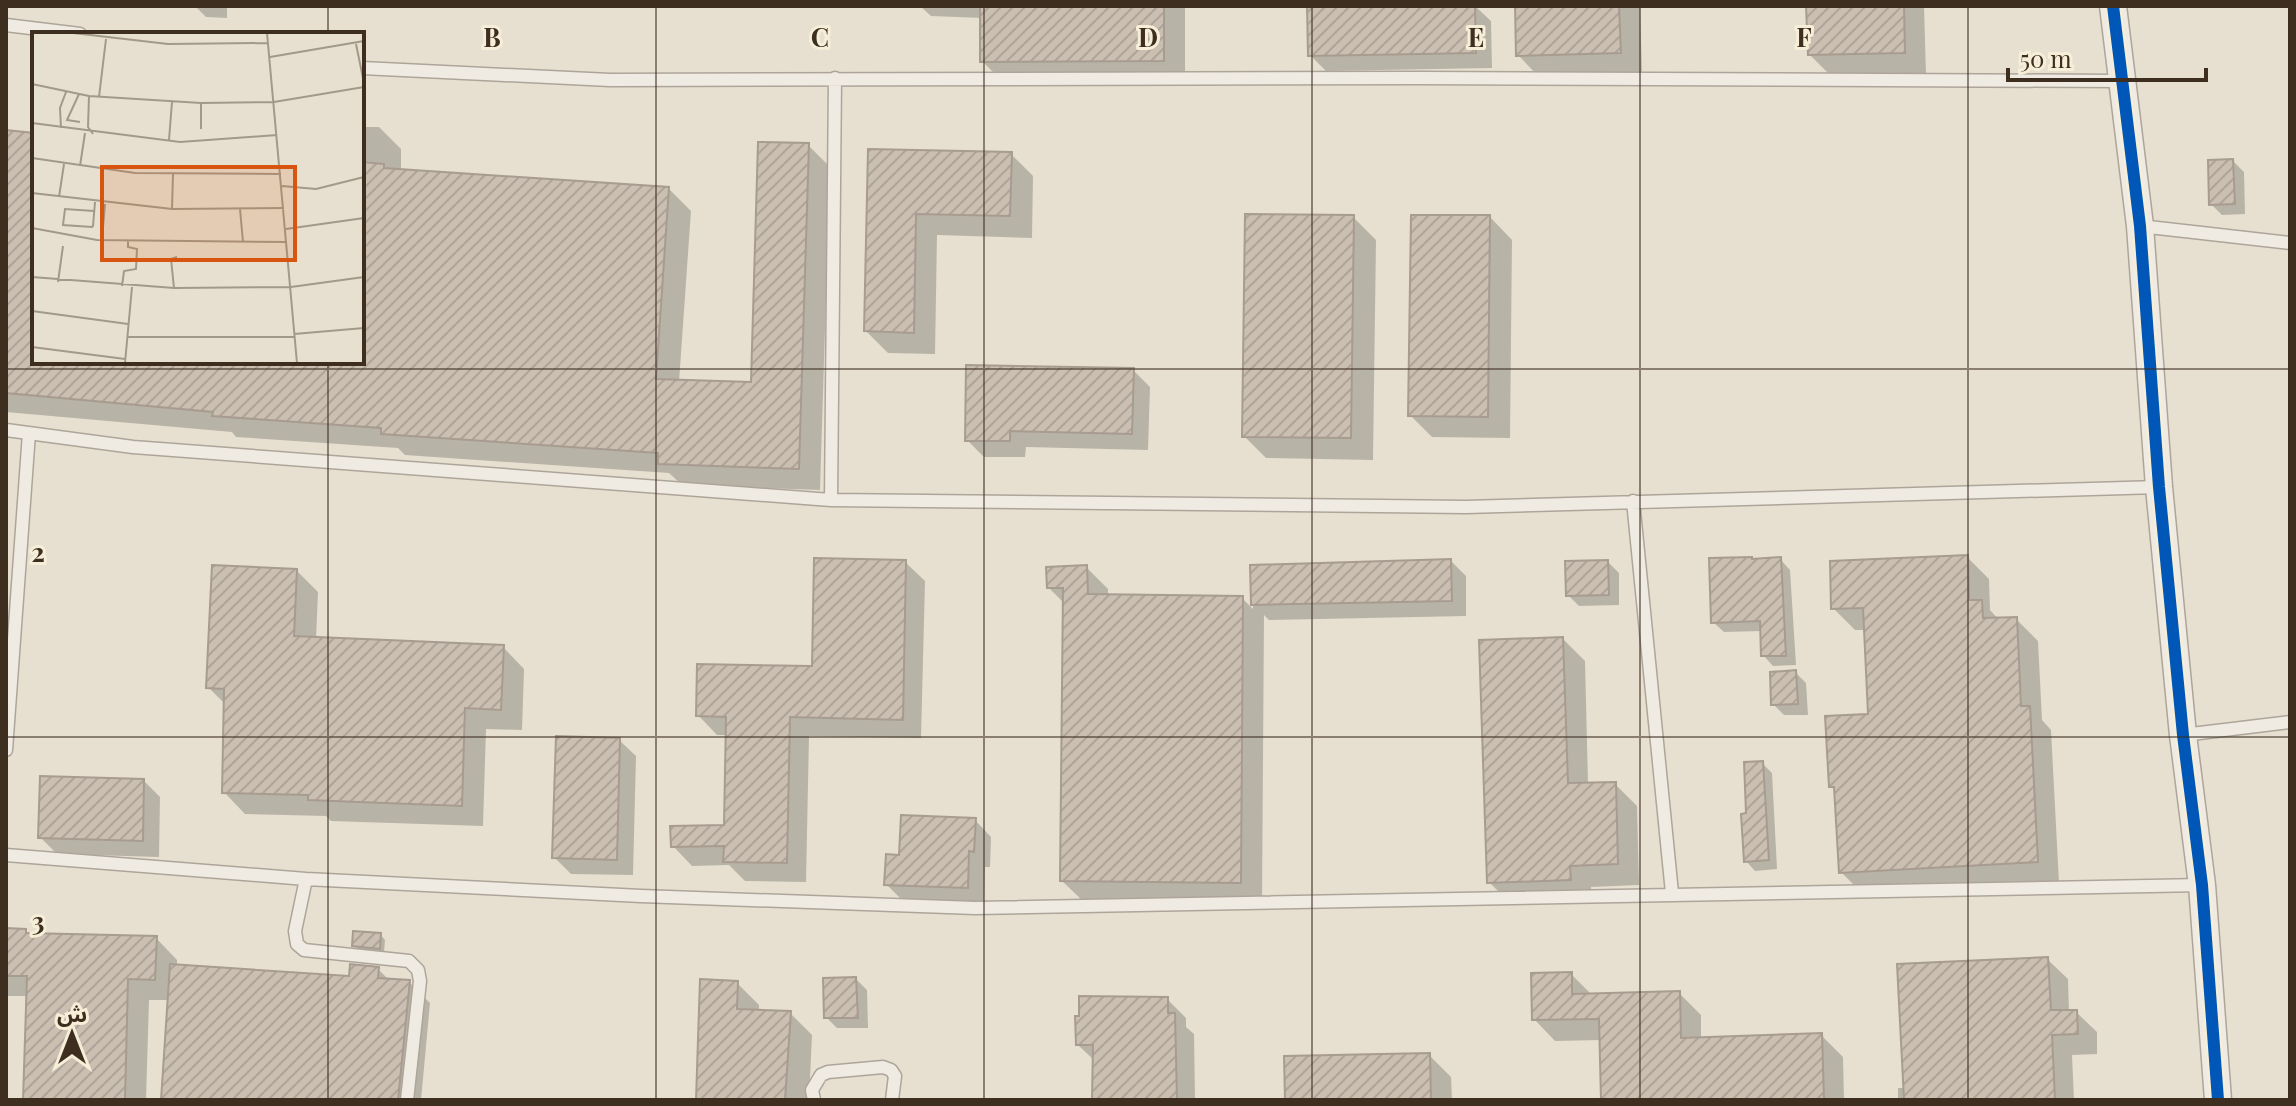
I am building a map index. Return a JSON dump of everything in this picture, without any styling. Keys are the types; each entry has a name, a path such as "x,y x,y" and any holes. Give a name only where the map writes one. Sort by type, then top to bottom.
{"street":[{"path":"2113,6 2140,226 2159,487 2183,735 2202,885 2218,1100"}],"lane":[{"path":"6,25 64,32"},
{"path":"364,68 610,80 2121,81"},
{"path":"831,500 835,78"},
{"path":"2140,226 2290,243"},
{"path":"6,430 133,447 831,500 1450,507 2159,487"},
{"path":"6,750 29,433"},
{"path":"1633,501 1672,893"},
{"path":"2183,735 2290,722"},
{"path":"6,855 306,879 641,896 975,908 2202,885"},
{"path":"306,879 295,931 297,944 304,950 409,961 418,970 420,981 407,1100"},
{"path":"814,1100 812,1090 821,1075 883,1067 895,1076 892,1100"}],"building":[{"path":"980,6 1164,6 1164,61 980,62"},
{"path":"1307,6 1475,6 1476,53 1308,56"},
{"path":"1515,6 1619,6 1621,53 1516,56"},
{"path":"1806,6 1904,6 1905,53 1808,55"},
{"path":"6,130 32,133 32,364 364,364 364,162 384,164 384,168 669,187 656,379 751,382 758,142 809,143 799,469 658,464 658,453 381,434 381,428 212,416 213,412 6,393"},
{"path":"868,149 1012,152 1010,216 916,214 914,333 864,331"},
{"path":"2233,159 2235,204 2209,205 2208,160"},
{"path":"1245,214 1354,215 1351,438 1242,437"},
{"path":"1411,215 1490,215 1488,417 1408,416"},
{"path":"966,365 1134,368 1132,434 1010,431 1010,441 965,441"},
{"path":"1968,555 1969,600 1982,600 1983,618 2017,617 2021,706 2030,706 2038,862 1839,873 1834,787 1829,787 1825,716 1868,714 1863,608 1831,609 1830,561"},
{"path":"1781,557 1786,656 1761,656 1760,621 1711,623 1709,558"},
{"path":"814,558 906,560 903,720 790,717 787,863 723,862 724,846 671,847 670,826 724,825 726,717 696,716 697,664 812,666"},
{"path":"1451,559 1452,601 1251,605 1250,565"},
{"path":"1608,560 1609,595 1566,596 1565,561"},
{"path":"212,565 297,569 294,636 504,645 501,710 465,708 462,806 308,800 308,795 222,793 224,689 206,688"},
{"path":"1087,565 1088,594 1243,596 1241,883 1060,881 1063,588 1047,588 1046,567"},
{"path":"1563,637 1568,783 1616,782 1618,864 1570,866 1571,880 1487,883 1479,640"},
{"path":"1796,670 1798,704 1771,705 1770,672"},
{"path":"556,736 620,738 617,860 552,858"},
{"path":"1763,761 1769,860 1744,862 1741,814 1746,813 1744,762"},
{"path":"40,776 144,779 143,841 38,838"},
{"path":"901,815 976,818 974,852 969,851 968,888 884,885 886,854 899,855"},
{"path":"6,928 26,929 26,933 157,936 155,980 128,979 125,1100 23,1100 27,976 6,976"},
{"path":"353,931 381,933 380,949 352,946"},
{"path":"2048,957 2051,1010 2077,1010 2078,1034 2052,1035 2055,1100 1904,1100 1897,964"},
{"path":"170,964 349,976 350,964 379,967 378,978 410,980 398,1100 161,1100"},
{"path":"1572,972 1572,994 1680,991 1681,1038 1822,1033 1824,1100 1601,1100 1599,1019 1532,1020 1531,973"},
{"path":"856,977 858,1018 824,1018 823,978"},
{"path":"700,979 738,981 737,1009 791,1011 785,1100 696,1100"},
{"path":"1079,996 1168,997 1168,1013 1175,1013 1177,1100 1092,1100 1093,1045 1076,1045 1075,1016 1079,1016"},
{"path":"1430,1053 1431,1100 1285,1100 1284,1056"}],"cycle path":[{"path":"2113,6 2140,226 2159,487 2183,735 2202,885 2218,1100"}]}
